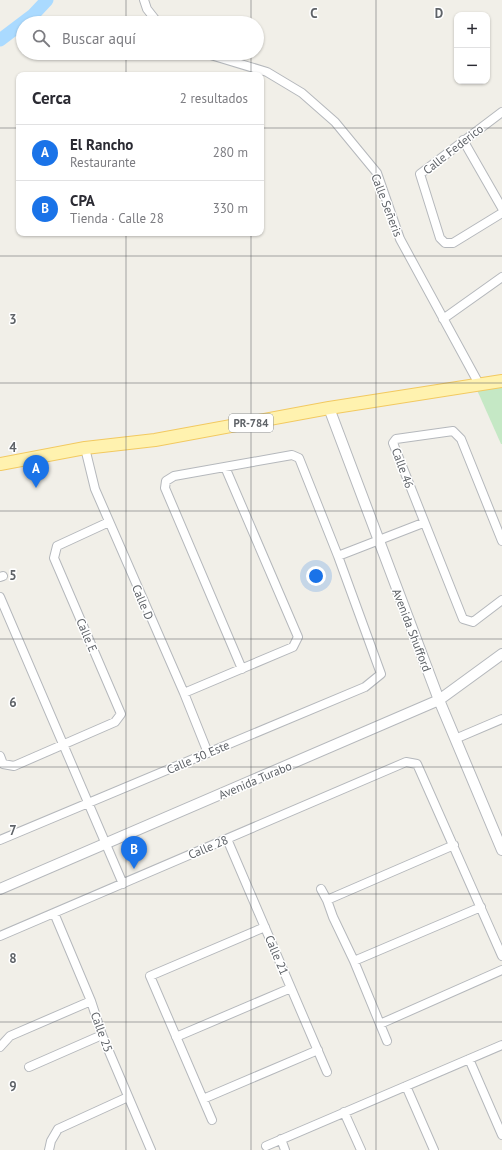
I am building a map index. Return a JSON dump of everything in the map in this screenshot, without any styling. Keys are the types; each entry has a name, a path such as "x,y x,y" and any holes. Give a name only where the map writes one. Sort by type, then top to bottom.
{"main road":[{"name":"PR-784","path":"0,464 85,448 155,440 329,408 502,381"}],"street":[{"path":"144,0 147,8 153,16"},
{"name":"Calle Señeris","path":"227,60 267,72 302,93 335,122 377,172 400,239 479,384"},
{"name":"Calle Federico","path":"502,112 462,140 420,174 440,238 445,243 453,243 502,213"},
{"path":"462,140 502,208"},
{"path":"443,319 502,277"},
{"name":"Avenida Shufford","path":"329,408 439,700 455,739 498,829 502,850"},
{"name":"Calle 46","path":"502,541 461,439 453,431 396,439 393,443 423,523 462,619 473,622 502,600"},
{"name":"Calle D","path":"85,448 95,489 184,693 208,753"},
{"path":"242,669 165,488 166,481 174,476 292,455 299,458 338,556 423,523"},
{"path":"184,693 293,647 298,637 225,467"},
{"name":"Calle E","path":"64,746 115,722 121,714 54,558 56,546 109,522"},
{"name":"Calle 30 Este","path":"0,840 90,804 364,687 381,674 338,556"},
{"path":"0,597 123,884"},
{"name":"Avenida Turabo","path":"0,890 439,700 502,654"},
{"path":"455,739 502,718"},
{"path":"0,756 4,764 14,766 64,746"},
{"name":"Calle 28","path":"0,936 406,762 417,764 454,845"},
{"name":"Calle 21","path":"227,839 327,1072"},
{"path":"328,900 454,845 502,956"},
{"path":"321,889 328,900 333,917 354,961 387,1041"},
{"path":"354,961 481,907"},
{"name":"Calle 25","path":"54,913 91,1000 102,1035 152,1150"},
{"path":"212,1120 150,976 265,927"},
{"path":"380,1024 502,970"},
{"path":"176,1037 291,988"},
{"path":"0,1047 10,1036 91,1000"},
{"path":"29,1067 102,1035"},
{"path":"266,1146 502,1045"},
{"path":"203,1099 318,1050"},
{"path":"469,1059 502,1136"},
{"path":"406,1086 434,1150"},
{"path":"49,1150 51,1141 58,1129 128,1097"},
{"path":"344,1112 361,1150"},
{"path":"281,1139 285,1150"}],"green space":[{"path":"502,386 502,444 501,444 477,390"}],"waterway":[{"path":"32,16 47,0"},
{"path":"0,40 16,28"}],"place":[{"name":"El Rancho","path":"36,488"},
{"name":"CPA","path":"134,869"}]}
